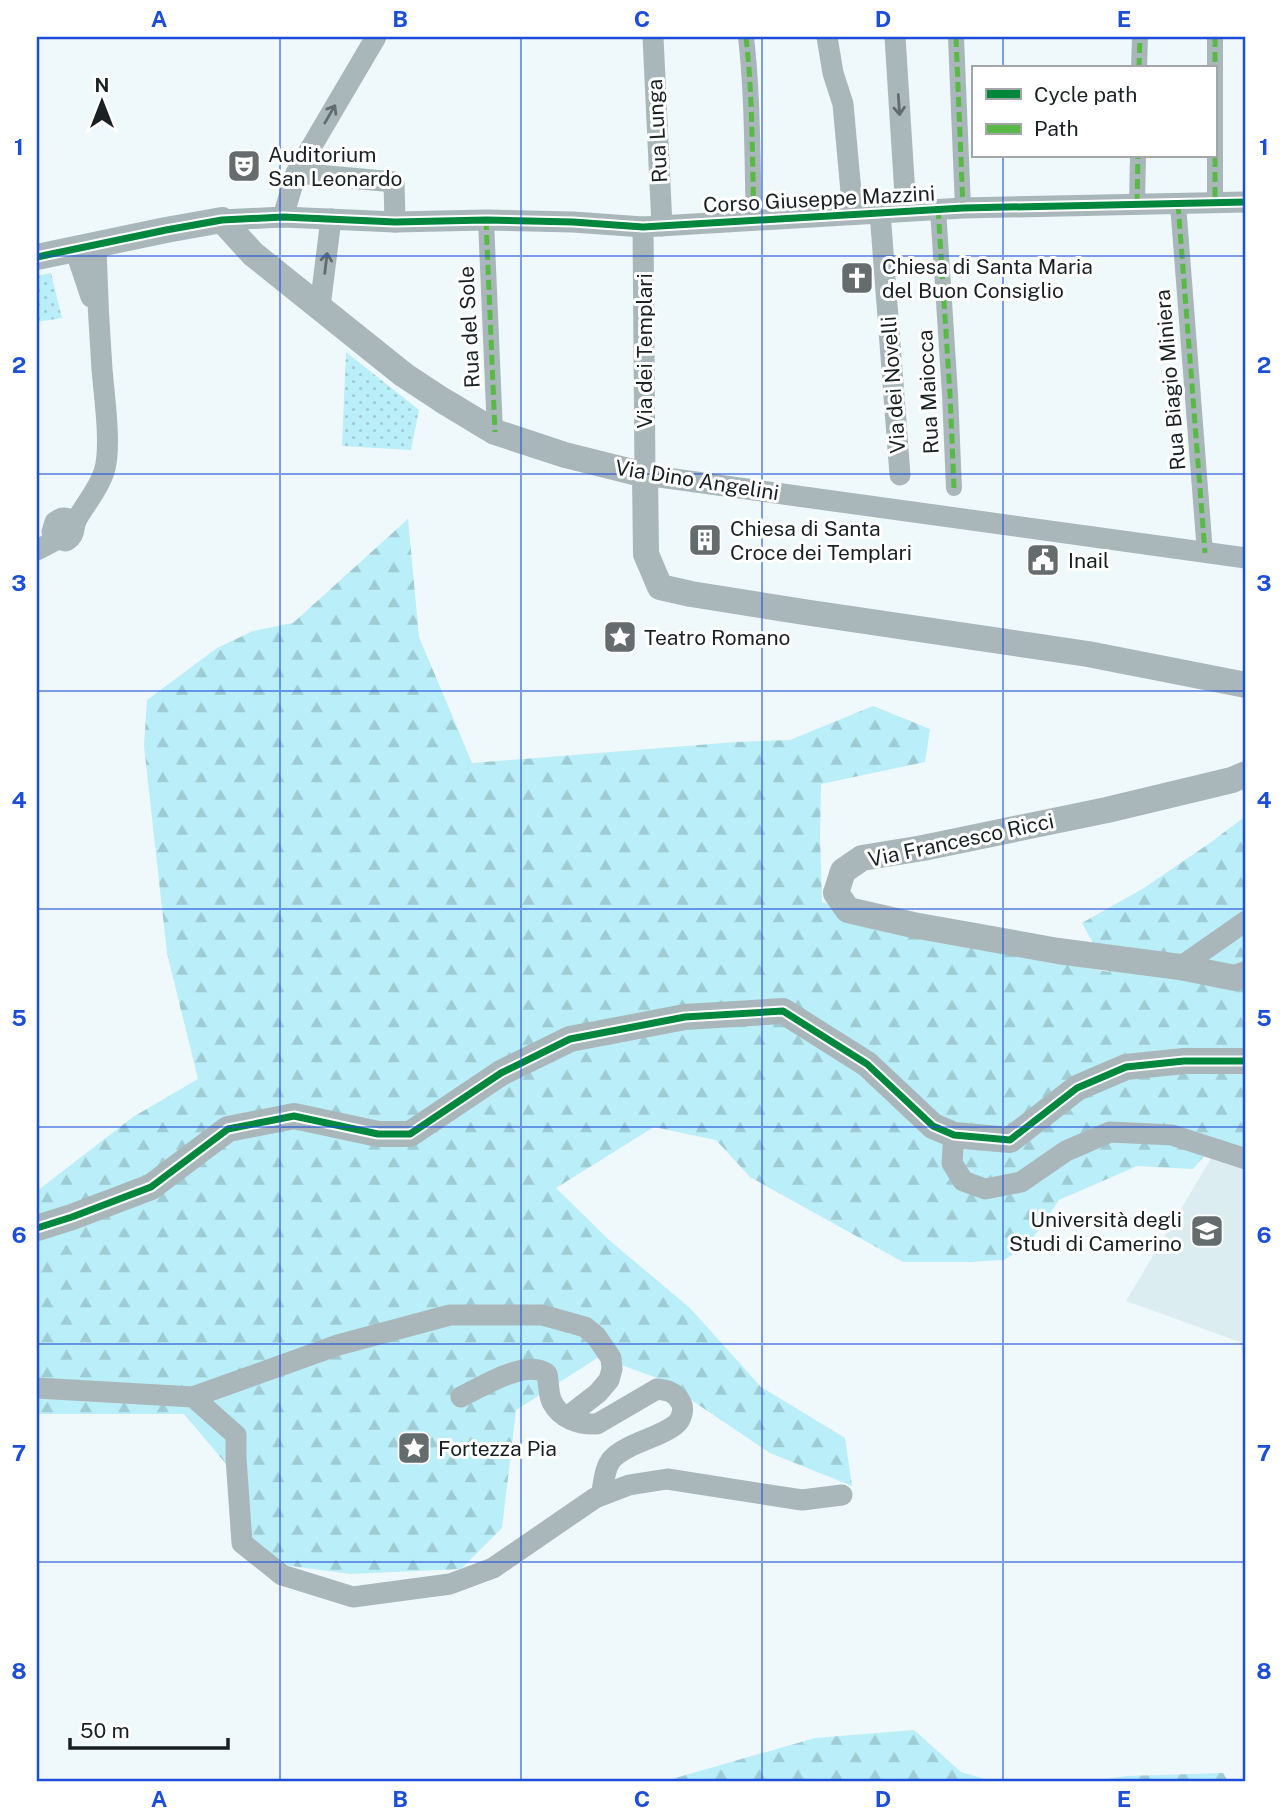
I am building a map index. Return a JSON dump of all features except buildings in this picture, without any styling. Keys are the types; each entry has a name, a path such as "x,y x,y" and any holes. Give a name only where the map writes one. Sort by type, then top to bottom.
{"street":[{"path":"283,217 296,173 376,37"},
{"name":"Rua Lunga","path":"652,226 653,37"},
{"path":"746,37 751,82 754,220"},
{"path":"827,37 843,104 853,215"},
{"path":"895,37 906,211"},
{"path":"956,37 963,208"},
{"path":"1139,66 1140,37"},
{"path":"1216,37 1216,203"},
{"path":"1137,204 1138,158"},
{"path":"296,173 394,182 395,222"},
{"name":"Corso Giuseppe Mazzini","path":"222,220 283,217 395,222 486,220 652,226 938,209 1246,202"},
{"name":"Rua Biagio Miniera","path":"1178,204 1205,553"},
{"name":"Rua Maiocca","path":"938,209 954,488"},
{"name":"Via dei Novelli","path":"880,212 900,475"},
{"path":"320,307 331,219"},
{"path":"37,257 222,220"},
{"name":"Via Dino Angelini","path":"222,220 253,254 404,375 495,432 645,475 1246,558"},
{"name":"Rua del Sole","path":"486,220 495,432"},
{"name":"Via dei Templari","path":"645,475 652,226"},
{"path":"37,550 58,539 66,541 72,537 75,531 74,517 97,490 105,470 107,424 98,316 85,247"},
{"path":"645,475 646,554 660,587 804,612 1088,654 1246,685"},
{"name":"Via Francesco Ricci","path":"1180,967 1058,951 913,925 848,910 836,893 844,871 862,858 1107,810 1232,780 1246,774"},
{"path":"1180,967 1246,921"},
{"path":"1180,967 1235,978 1246,974"},
{"path":"37,1228 151,1187 228,1129 294,1116 378,1134 410,1134 501,1073 570,1039 685,1017 783,1011 867,1063 933,1126 954,1135 1010,1140 1077,1088 1126,1067 1184,1061 1246,1061"},
{"path":"954,1135 952,1163 963,1181 985,1189 1021,1182 1066,1151 1110,1132 1172,1135 1246,1158"},
{"path":"37,1388 193,1397 338,1345 450,1315 542,1315 585,1327 596,1336 611,1358 609,1380 598,1393 567,1417"},
{"path":"461,1396 494,1380 532,1368 541,1369 547,1374 553,1404 573,1422 597,1424 657,1389 668,1390 678,1397 683,1405 682,1415 676,1424 620,1452 611,1460 601,1495"},
{"path":"193,1397 236,1435 242,1543 282,1575 353,1597 450,1584 493,1568 595,1498 629,1485 667,1479 802,1500 842,1495"}],"shaded area":[{"name":"Università degli Studi di Camerino","path":"1215,1152 1246,1162 1246,1370 1240,1342 1126,1301"}],"green space":[{"path":"51,273 62,318 37,322 37,276"},
{"path":"346,352 419,410 411,450 342,446"},
{"path":"408,519 419,637 472,763 790,740 873,706 930,729 925,762 821,784 822,902 920,936 1109,972 1082,923 1144,888 1246,816 1246,1157 1212,1147 1193,1169 1137,1166 1059,1200 1028,1245 1004,1260 969,1262 903,1262 750,1177 716,1140 654,1127 556,1188 609,1240 690,1308 761,1387 845,1438 852,1486 770,1453 660,1379 599,1357 516,1410 502,1528 461,1569 350,1574 255,1561 238,1478 184,1414 37,1414 37,1191 133,1117 198,1079 167,953 144,746 147,700 217,648 253,631 293,623"},
{"path":"914,1730 961,1772 991,1781 665,1781 815,1738"},
{"path":"1223,1773 1228,1781 1096,1781 1127,1776"}],"marked path":[{"path":"746,37 754,220"},
{"path":"956,37 963,208"},
{"path":"1139,66 1140,37"},
{"path":"1215,37 1215,66"},
{"path":"1137,204 1138,158"},
{"path":"1215,158 1215,203"},
{"path":"1178,204 1205,553"},
{"path":"938,209 954,488"},
{"path":"486,220 495,432"}],"cycle path":[{"path":"37,257 222,220 283,217 395,222 573,222 643,227 963,208 1246,202"},
{"path":"37,1228 151,1187 228,1129 294,1116 378,1134 410,1134 501,1073 570,1039 685,1017 783,1011 867,1064 933,1126 954,1135 1010,1140 1077,1088 1126,1067 1184,1061 1246,1061"}],"place":[{"name":"Auditorium San Leonardo","path":"244,166"},
{"name":"Chiesa di Santa Maria del Buon Consiglio","path":"857,278"},
{"name":"Chiesa di Santa Croce dei Templari","path":"705,540"},
{"name":"Inail","path":"1043,560"},
{"name":"Teatro Romano","path":"620,637"},
{"name":"Università degli Studi di Camerino","path":"1207,1231"},
{"name":"Fortezza Pia","path":"414,1448"}]}
